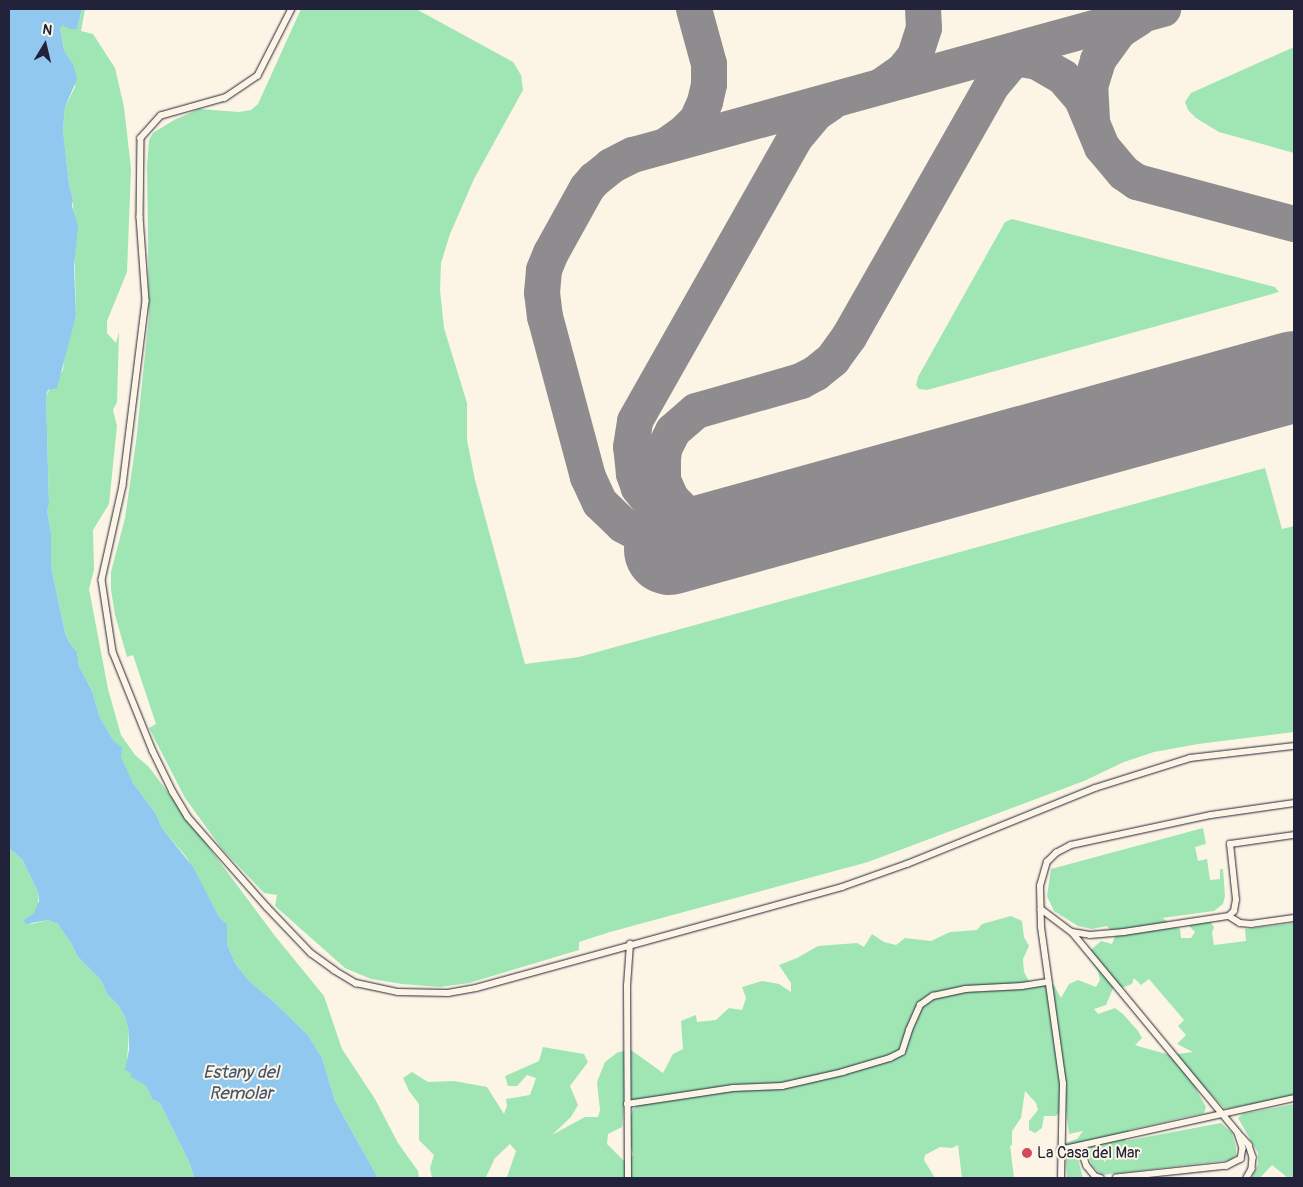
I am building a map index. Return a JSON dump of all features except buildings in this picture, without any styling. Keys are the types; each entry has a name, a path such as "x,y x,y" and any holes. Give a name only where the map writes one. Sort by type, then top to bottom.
{"lane":[{"path":"292,9 258,76 225,98 161,116 141,138 140,217 146,301 123,486 102,580 113,652 153,752 172,792 188,817 267,907 311,952 334,970 356,983 398,992 448,993 476,988 842,887 907,864 1095,788 1190,758 1294,746"},
{"path":"1061,1178 1060,1150 1063,1084 1048,982 1041,909 1040,886 1047,862 1056,854 1072,845 1211,815 1294,803"},
{"path":"1072,932 1090,935 1124,932 1229,916 1234,911 1236,900 1230,844 1294,835"},
{"path":"1041,909 1072,932 1249,1146 1252,1170 1246,1178"},
{"path":"1229,916 1240,923 1251,924 1294,918"},
{"path":"628,1178 627,986 630,944"},
{"path":"627,1104 733,1088 782,1086 843,1072 890,1058 902,1052 920,1005 933,996 965,989 1022,986 1048,982"},
{"path":"1060,1150 1294,1098"},
{"path":"1117,1178 1227,1166 1241,1159 1243,1148 1238,1133"},
{"path":"1080,1146 1089,1178"},
{"path":"1087,1166 1095,1176 1101,1178"}],"green space":[{"path":"82,9 85,9 81,31 93,34 115,68 124,107 131,169 127,272 107,321 107,333 116,343 119,332 117,402 113,410 117,426 109,504 93,530 94,570 89,589 108,689 121,735 135,755 149,767 275,936 324,996 342,1049 375,1099 398,1143 418,1171 419,1178 378,1178 335,1101 322,1058 308,1035 248,980 235,963 227,944 227,924 219,917 187,858 162,828 156,814 133,783 100,718 92,691 79,666 77,652 65,633 51,566 51,533 47,511 49,504 46,395 63,370 65,353 76,316 73,200 69,184 63,130 65,107 75,87 73,67 64,50 60,28 63,24 77,29"},
{"path":"301,9 416,9 513,62 521,75 523,90 474,179 450,234 441,263 440,290 444,328 467,403 467,440 475,480 525,664 579,657 1265,468 1282,529 1294,526 1294,732 1198,744 1154,752 1124,762 1084,781 868,862 610,932 579,942 579,950 469,983 440,987 402,984 371,979 345,968 275,906 277,895 264,893 222,849 185,798 149,728 156,724 133,655 127,657 115,615 111,590 111,572 125,518 136,442 149,315 147,165 149,140 153,133 174,120 199,109 239,112 251,110 258,104"},
{"path":"1294,47 1294,153 1219,132 1196,118 1188,110 1185,102 1191,93"},
{"path":"1012,219 1275,287 1279,292 927,390 919,389 916,385 918,377 1005,222"},
{"path":"1203,828 1206,844 1195,847 1198,861 1207,859 1210,880 1220,879 1220,869 1223,869 1225,896 1223,904 1214,911 1162,918 1180,929 1181,938 1191,938 1195,932 1188,925 1195,919 1209,920 1214,927 1212,933 1214,945 1246,941 1245,929 1294,923 1294,1096 1225,1109 1204,1087 1196,1089 1206,1107 1204,1113 1129,1130 1125,1141 1221,1123 1232,1133 1236,1147 1236,1155 1231,1160 1102,1175 1092,1166 1087,1151 1078,1159 1083,1178 1067,1178 1065,1143 1077,1139 1083,1131 1069,1134 1067,1104 1056,1116 1044,1116 1042,1128 1035,1133 1029,1130 1029,1121 1038,1110 1036,1103 1025,1091 1021,1118 1012,1131 1012,1146 1010,1145 1014,1178 962,1178 958,1145 952,1148 940,1147 925,1155 924,1160 935,1178 509,1178 507,1177 516,1151 510,1144 495,1158 486,1177 432,1178 430,1168 434,1155 419,1140 419,1104 409,1091 403,1078 412,1072 428,1082 454,1081 487,1087 504,1114 507,1106 506,1099 530,1095 536,1078 527,1075 517,1086 508,1086 505,1076 539,1061 543,1047 584,1054 588,1062 570,1086 578,1105 571,1117 552,1135 585,1117 598,1117 600,1110 597,1082 605,1062 618,1052 631,1050 663,1073 673,1054 683,1049 681,1021 696,1015 697,1022 716,1020 729,1008 742,1010 746,998 742,987 762,981 779,984 791,992 791,983 779,965 797,958 818,946 857,943 864,947 872,934 884,942 896,945 905,938 931,941 950,932 977,930 982,924 1011,916 1022,921 1024,937 1029,946 1023,959 1024,972 1029,981 1048,982 1054,985 1061,998 1069,984 1078,980 1096,987 1100,980 1098,971 1086,954 1101,941 1112,944 1115,936 1107,926 1092,929 1078,926 1054,911 1047,896 1051,869","holes":["1134,978 1141,985 1149,979 1184,1020 1178,1026 1186,1035 1177,1044 1193,1052 1170,1055 1135,1045 1142,1038 1123,1014 1115,1008 1098,1014 1094,1009 1106,1005 1114,986 1124,987 1132,984","629,1095 634,1101 646,1100 633,1109 627,1129 633,1155 628,1159 628,1165 607,1144 608,1134 622,1127 624,1104"]},
{"path":"9,848 22,859 38,892 38,907 31,924 48,920 58,924 78,957 101,980 107,994 118,1005 125,1017 129,1032 127,1060 132,1077 146,1086 152,1099 160,1103 190,1164 194,1178 9,1178"},
{"path":"1294,1104 1294,1178 1288,1178 1272,1165 1260,1178 1252,1178 1258,1164 1258,1153 1238,1118 1243,1114"}],"water":[{"name":"Estany del Remolar","path":"9,9 82,9 77,29 70,29 63,25 60,28 64,50 74,67 77,79 65,107 63,130 69,184 73,200 72,206 78,226 74,267 76,316 57,388 48,390 46,395 49,504 47,511 51,533 51,566 65,633 77,652 79,666 92,691 100,718 114,742 122,747 121,757 133,783 156,814 162,828 193,867 219,917 227,924 227,944 235,963 248,980 308,1035 322,1058 335,1101 378,1178 194,1178 190,1164 160,1103 152,1099 146,1086 131,1077 131,1073 125,1070 129,1050 129,1032 125,1017 118,1005 107,994 101,980 78,957 58,924 48,920 25,924 24,920 34,913 39,901 38,892 22,859 9,848"}],"taxiway":[{"path":"667,145 683,134 697,120 705,102 709,84 709,64 694,9"},
{"path":"883,85 903,71 915,56 924,28 923,9"},
{"path":"704,539 676,542 638,533 623,525 600,503 588,477 545,317 542,293 544,270 551,253 587,188 611,166 633,155 1163,9"},
{"path":"1092,120 1090,87 1098,60 1119,31 1139,18"},
{"path":"735,530 713,527 692,520 671,498 663,480 663,459 664,449 673,431 696,411 801,381 816,373 833,359 849,337 993,84 1013,60 1030,47"},
{"path":"1001,56 1037,62 1063,77 1082,99 1102,147 1124,173 1137,182 1294,224"},
{"path":"676,523 655,508 639,488 634,474 631,447 635,421 795,138 816,113 831,103"}],"runway":[{"path":"669,549 1294,376"}],"place":[{"name":"La Casa del Mar","path":"1027,1153"}]}
